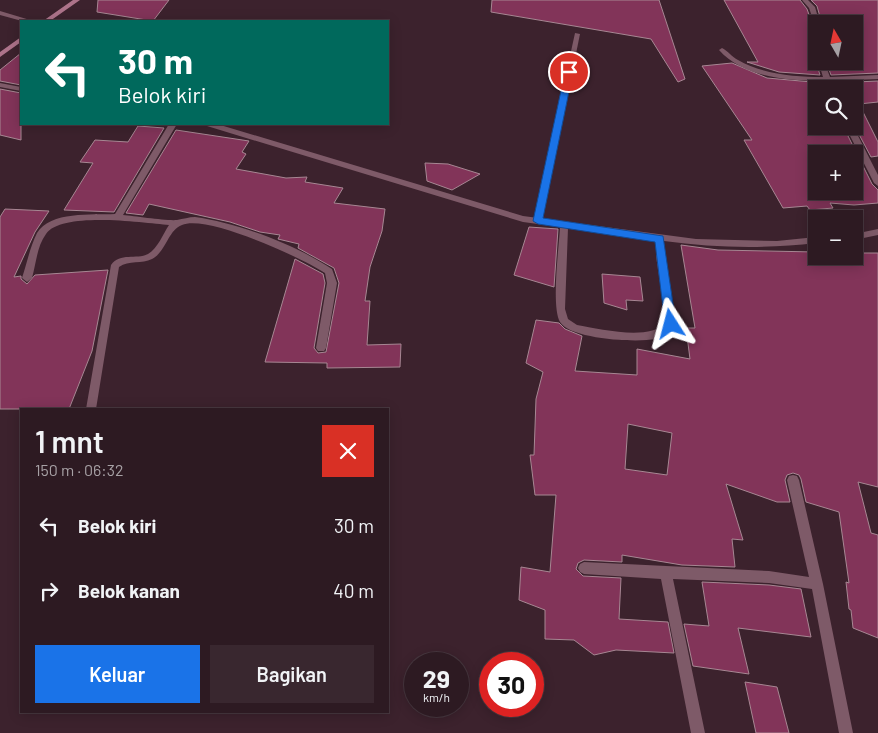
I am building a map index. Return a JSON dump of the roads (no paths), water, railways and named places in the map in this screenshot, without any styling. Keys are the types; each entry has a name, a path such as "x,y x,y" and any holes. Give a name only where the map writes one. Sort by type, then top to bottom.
{"main road":[{"path":"47,20 77,0"},
{"path":"0,55 20,40"}],"street":[{"path":"805,0 812,7 814,15"},
{"path":"0,13 24,20"},
{"path":"538,221 577,34"},
{"path":"722,50 728,58 748,69 825,79 878,77"},
{"path":"823,70 825,79"},
{"path":"0,85 20,89"},
{"path":"117,217 172,125"},
{"path":"213,125 523,219 660,239 777,244 808,241"},
{"path":"854,135 878,183"},
{"path":"27,278 42,234 47,227 68,219 117,217 178,223 195,220 215,224 261,238 329,271 332,283 321,348"},
{"path":"91,408 115,265 120,261 151,256 178,223"},
{"path":"564,225 560,309 562,319 567,326 576,330 643,336 660,334 668,330 671,324 660,256 660,239"},
{"path":"863,235 878,232"},
{"path":"793,480 817,584 846,733"},
{"path":"584,568 769,577 817,584"},
{"path":"666,573 698,733"}]}
